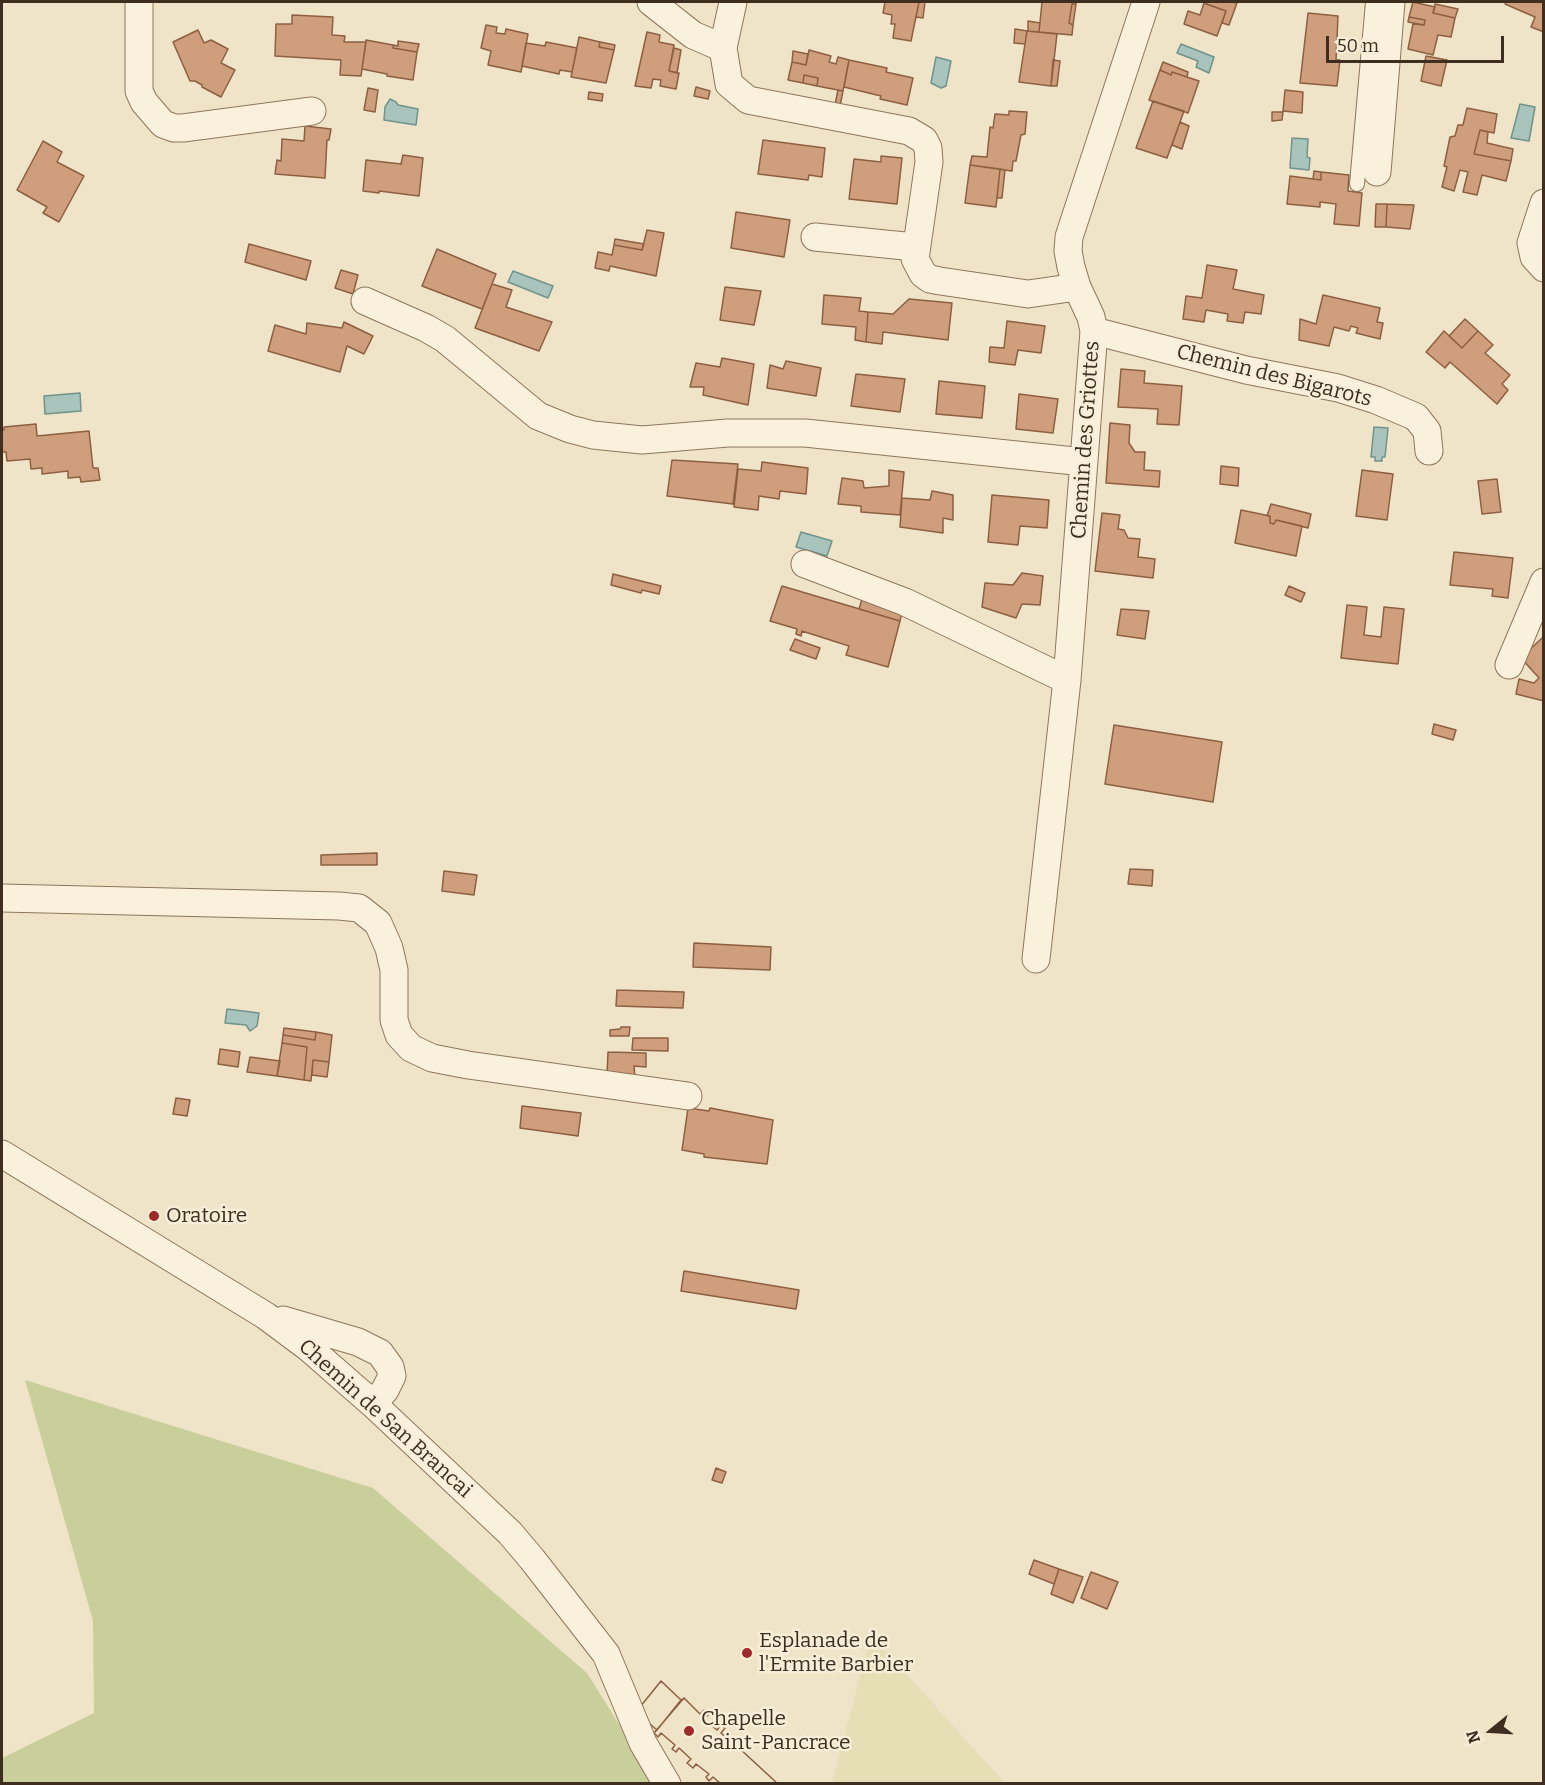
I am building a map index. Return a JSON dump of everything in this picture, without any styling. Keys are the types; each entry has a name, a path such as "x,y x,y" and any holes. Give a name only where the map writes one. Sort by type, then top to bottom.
{"street":[{"path":"139,2 139,91 144,102 163,124 183,128 312,111"},
{"path":"651,2 693,35 723,48"},
{"path":"733,2 723,48 729,84 748,100 909,131 924,140 928,148 929,162 915,259 918,268 930,279 1028,294 1077,287"},
{"name":"Chemin des Griottes","path":"1036,959 1067,680 1094,331 1092,317 1077,287 1068,251 1070,229 1146,2"},
{"path":"1367,178 1391,2"},
{"path":"1544,202 1531,243 1534,256 1544,268"},
{"path":"815,237 915,247"},
{"path":"365,301 445,339 538,416 570,429 594,435 642,440 728,433 805,433 1084,462"},
{"name":"Chemin des Bigarots","path":"1094,331 1246,370 1338,388 1376,400 1416,417 1427,431 1429,451"},
{"path":"805,564 905,602 1067,680"},
{"path":"1509,665 1544,582"},
{"path":"2,898 359,908 378,923 388,948 394,970 394,1020 399,1035 411,1048 432,1058 468,1065 688,1096"},
{"name":"Chemin de San Brancai","path":"2,1154 266,1316 309,1347 510,1533 606,1654 643,1743 667,1784"},
{"path":"266,1316 358,1342 380,1353 390,1367 392,1376 385,1390 373,1404"}],"lane":[{"path":"1367,178 1372,2"}],"shaded area":[{"path":"871,1635 1005,1783 834,1783 833,1778"}],"green space":[{"path":"25,1380 373,1488 587,1673 656,1783 2,1784 2,1758 94,1713 93,1621"}],"water":[{"path":"1181,44 1214,57 1209,73 1196,67 1198,61 1177,53"},
{"path":"936,57 951,61 946,86 941,88 931,83"},
{"path":"390,99 398,105 418,109 416,125 384,120 385,107"},
{"path":"1520,104 1535,107 1529,141 1511,138"},
{"path":"1292,138 1308,139 1309,170 1290,168"},
{"path":"513,271 553,286 548,298 508,282"},
{"path":"80,393 81,411 45,414 44,396"},
{"path":"1374,427 1388,428 1385,457 1382,457 1382,461 1375,461 1375,457 1371,457"},
{"path":"801,532 832,541 827,556 796,547"},
{"path":"227,1009 259,1013 257,1026 250,1031 246,1025 225,1023"}],"building":[{"path":"885,2 919,2 911,41 893,38 895,24 891,24 892,15 883,13"},
{"path":"919,2 925,2 923,18 916,17"},
{"path":"1042,2 1076,2 1072,4 1069,23 1073,25 1072,35 1039,32"},
{"path":"1207,2 1237,3 1229,25 1222,23 1226,11 1206,4"},
{"path":"1413,2 1435,7 1433,13 1455,18 1451,37 1438,35 1433,55 1408,49 1413,24 1424,25 1425,20 1409,17"},
{"path":"1506,2 1544,2 1544,32 1531,27 1535,17 1505,4"},
{"path":"1204,3 1226,11 1217,36 1184,24 1188,11 1200,15"},
{"path":"1072,4 1076,4 1073,25 1069,23"},
{"path":"1435,4 1458,9 1455,18 1433,13"},
{"path":"1308,13 1338,16 1336,60 1340,60 1337,86 1300,83"},
{"path":"292,15 333,17 332,35 345,36 344,42 366,42 361,76 340,75 341,60 275,56 276,24 292,24"},
{"path":"1409,17 1425,20 1424,25 1408,22"},
{"path":"1028,21 1040,23 1039,32 1028,31"},
{"path":"486,25 497,27 496,33 505,34 506,29 528,34 521,72 488,65 491,51 481,48"},
{"path":"1015,29 1027,31 1025,44 1014,43"},
{"path":"198,30 204,43 211,40 228,49 221,63 235,70 221,97 195,81 190,81 173,42"},
{"path":"1027,31 1057,34 1051,86 1019,82"},
{"path":"647,32 660,35 659,42 674,45 669,71 679,73 676,89 660,86 661,80 653,79 651,88 635,86"},
{"path":"579,37 600,42 599,47 614,50 606,83 571,77"},
{"path":"366,40 417,52 413,80 362,69"},
{"path":"398,41 419,44 417,52 393,48 393,45 398,46"},
{"path":"546,42 577,48 572,72 560,70 559,74 522,66 526,43 545,46"},
{"path":"600,42 615,45 614,50 599,47"},
{"path":"674,48 681,50 677,73 669,71"},
{"path":"809,50 831,56 829,62 836,64 838,57 849,60 843,91 817,86 818,78 804,75 803,83 788,80 792,62 806,65"},
{"path":"793,51 808,54 806,65 792,62"},
{"path":"1426,56 1447,60 1441,86 1421,81"},
{"path":"849,60 887,68 886,72 913,78 907,105 844,87"},
{"path":"1053,60 1060,61 1057,86 1051,86"},
{"path":"1163,62 1188,72 1187,77 1172,72 1171,75 1160,70"},
{"path":"1160,70 1171,75 1172,72 1199,81 1188,113 1149,100"},
{"path":"804,75 818,78 817,86 803,83"},
{"path":"696,87 710,91 708,99 694,96"},
{"path":"368,88 378,90 375,112 364,110"},
{"path":"838,90 843,91 840,106 835,105"},
{"path":"1285,90 1303,92 1302,113 1283,111"},
{"path":"589,92 603,94 602,101 588,99"},
{"path":"1153,101 1184,111 1167,158 1136,148"},
{"path":"1467,108 1497,114 1494,133 1480,130 1474,154 1511,161 1506,181 1482,175 1477,195 1463,192 1468,172 1460,170 1454,191 1442,187 1450,137 1455,136 1458,125 1463,125"},
{"path":"1009,111 1027,112 1025,134 1021,135 1012,171 970,165 972,156 987,157 990,127 993,128 995,114 1009,115"},
{"path":"1272,112 1283,112 1282,120 1272,121"},
{"path":"1180,122 1189,126 1182,149 1172,145"},
{"path":"305,126 331,129 329,140 327,140 325,178 275,174 277,160 281,161 282,139 304,141"},
{"path":"1480,130 1488,132 1487,143 1513,149 1511,161 1474,154"},
{"path":"763,140 825,148 822,177 809,175 808,180 758,174"},
{"path":"43,141 62,152 57,162 84,176 59,222 43,213 47,207 17,190"},
{"path":"403,155 423,158 419,196 363,191 366,160 401,164"},
{"path":"881,156 902,158 897,204 849,199 854,159 881,162"},
{"path":"970,165 1000,169 996,207 965,203"},
{"path":"1000,169 1005,170 1002,198 997,198"},
{"path":"1314,171 1321,172 1321,180 1313,179"},
{"path":"1321,172 1349,175 1348,191 1362,193 1359,226 1334,224 1336,204 1320,202 1320,207 1287,204 1290,176 1321,180"},
{"path":"1376,204 1387,204 1386,227 1375,227"},
{"path":"1387,204 1414,205 1410,229 1386,227"},
{"path":"736,212 790,220 784,257 731,248"},
{"path":"647,230 664,233 656,276 610,266 609,271 595,268 598,252 612,255 614,245 642,250"},
{"path":"615,239 644,244 642,250 614,245"},
{"path":"249,244 311,261 306,280 245,262"},
{"path":"437,249 496,274 482,309 422,286"},
{"path":"1207,265 1237,270 1233,289 1264,295 1261,314 1245,312 1243,323 1227,321 1228,314 1206,310 1204,322 1183,319 1186,296 1202,298"},
{"path":"341,270 358,275 353,294 335,288"},
{"path":"492,284 512,290 506,307 552,322 539,351 475,328"},
{"path":"725,287 761,291 754,325 720,320"},
{"path":"824,295 861,298 859,311 868,312 866,342 855,340 856,327 822,324"},
{"path":"1323,295 1380,308 1377,322 1383,323 1380,339 1356,333 1358,328 1351,326 1349,331 1334,327 1329,346 1299,340 1300,319 1316,324"},
{"path":"909,299 952,303 948,340 883,332 882,344 866,342 868,312 893,314"},
{"path":"1465,319 1478,331 1462,348 1449,336"},
{"path":"1007,321 1045,326 1041,353 1018,350 1015,365 989,362 990,347 1004,348"},
{"path":"344,322 373,336 364,354 347,346 340,372 268,351 275,325 306,334 307,323 342,328"},
{"path":"1444,331 1462,348 1478,331 1493,345 1485,353 1510,375 1502,384 1508,390 1497,404 1450,362 1445,368 1426,352"},
{"path":"722,358 754,364 748,405 703,395 704,387 690,387 696,363 720,367"},
{"path":"786,361 821,368 816,396 767,388 770,365 783,369"},
{"path":"1121,369 1145,371 1144,383 1182,386 1179,425 1157,424 1158,409 1118,407"},
{"path":"856,374 905,379 900,412 851,406"},
{"path":"939,381 985,386 982,418 936,414"},
{"path":"1019,394 1058,399 1053,433 1016,429"},
{"path":"1110,423 1130,425 1129,443 1135,452 1145,452 1144,470 1160,471 1159,487 1106,483"},
{"path":"36,424 37,436 89,431 93,468 98,468 100,480 81,482 80,477 68,478 68,471 42,474 42,468 31,469 30,459 7,461 6,452 2,452 4,427"},
{"path":"672,460 738,464 733,504 667,496"},
{"path":"762,462 808,468 806,494 780,491 779,499 759,496 758,510 734,507 738,469 761,471"},
{"path":"1221,466 1239,468 1238,486 1220,484"},
{"path":"889,470 904,472 900,515 861,512 861,506 838,504 842,478 863,481 864,488 889,486"},
{"path":"1362,470 1393,474 1387,520 1356,516"},
{"path":"1497,479 1501,512 1482,514 1478,481"},
{"path":"932,491 953,495 953,520 943,518 943,533 900,527 902,498 930,500"},
{"path":"992,495 1049,500 1047,528 1020,526 1018,545 988,542"},
{"path":"1271,504 1311,514 1308,528 1276,520 1274,524 1270,523 1270,516 1267,516"},
{"path":"1241,510 1270,516 1270,523 1274,524 1276,520 1302,526 1296,556 1235,543"},
{"path":"1102,513 1120,515 1118,529 1124,530 1128,538 1140,539 1138,557 1155,559 1153,578 1095,571"},
{"path":"1454,552 1513,558 1508,598 1492,596 1493,589 1450,585"},
{"path":"1022,573 1043,576 1040,605 1022,604 1016,618 982,607 985,583 1013,585"},
{"path":"613,574 661,586 659,594 642,590 641,593 611,585"},
{"path":"782,586 900,621 888,667 846,655 849,646 802,631 801,636 796,634 797,629 770,621"},
{"path":"1289,586 1305,593 1301,602 1285,595"},
{"path":"862,599 902,612 900,621 859,609"},
{"path":"1347,605 1367,607 1364,635 1381,637 1384,607 1404,609 1398,664 1341,658"},
{"path":"1121,609 1149,611 1145,639 1117,635"},
{"path":"1542,638 1544,640 1544,701 1516,694 1519,679 1534,683 1539,678 1521,658"},
{"path":"795,639 820,648 816,659 790,650"},
{"path":"1434,724 1456,730 1453,740 1432,734"},
{"path":"1114,725 1222,742 1213,802 1105,784"},
{"path":"377,853 377,865 321,865 321,855"},
{"path":"1130,869 1153,870 1152,886 1128,884"},
{"path":"444,871 477,875 474,895 442,891"},
{"path":"694,943 771,947 770,970 693,967"},
{"path":"617,990 684,992 683,1008 616,1006"},
{"path":"630,1027 629,1036 610,1036 610,1030"},
{"path":"284,1028 316,1032 315,1040 283,1035"},
{"path":"316,1032 332,1035 329,1062 313,1060 311,1081 304,1080 307,1047 282,1043 283,1035 315,1040"},
{"path":"633,1038 668,1038 668,1051 632,1050"},
{"path":"282,1043 307,1047 304,1080 277,1076"},
{"path":"220,1049 240,1052 238,1067 218,1064"},
{"path":"608,1052 646,1053 646,1067 634,1066 635,1077 607,1076"},
{"path":"250,1057 280,1061 277,1076 247,1072"},
{"path":"313,1060 329,1062 327,1077 312,1075"},
{"path":"176,1098 190,1100 187,1116 173,1114"},
{"path":"522,1106 581,1113 578,1136 520,1128"},
{"path":"688,1108 709,1111 710,1108 773,1120 767,1164 704,1157 704,1154 682,1150"},
{"path":"684,1271 799,1290 796,1309 681,1291"},
{"path":"716,1468 726,1472 722,1483 712,1480"},
{"path":"1034,1560 1059,1569 1054,1584 1029,1574"},
{"path":"1059,1569 1083,1577 1073,1603 1051,1594"},
{"path":"1091,1572 1118,1582 1107,1609 1081,1598"},
{"name":"Chapelle Saint-Pancrace","path":"661,1681 681,1700 684,1698 700,1714 704,1710 709,1714 704,1719 717,1730 721,1725 725,1728 721,1733 733,1744 738,1740 741,1743 739,1748 778,1784 721,1784 713,1777 709,1781 706,1777 709,1774 696,1764 693,1768 687,1763 691,1759 679,1748 676,1752 672,1749 675,1745 661,1733 658,1737 654,1733 657,1730 636,1712"},
{"path":"661,1681 681,1700 657,1730 636,1712"},
{"name":"Chapelle Saint-Pancrace","path":"684,1698 700,1714 704,1710 709,1714 704,1719 717,1730 721,1725 725,1728 721,1733 733,1744 738,1740 741,1743 739,1748 778,1784 721,1784 713,1777 709,1781 706,1777 709,1774 696,1764 693,1768 687,1763 691,1759 679,1748 676,1752 672,1749 675,1745 661,1733 658,1737 654,1733"}],"place":[{"name":"Oratoire","path":"154,1216"},
{"name":"Esplanade de l'Ermite Barbier","path":"747,1653"},
{"name":"Chapelle Saint-Pancrace","path":"689,1731"}]}
